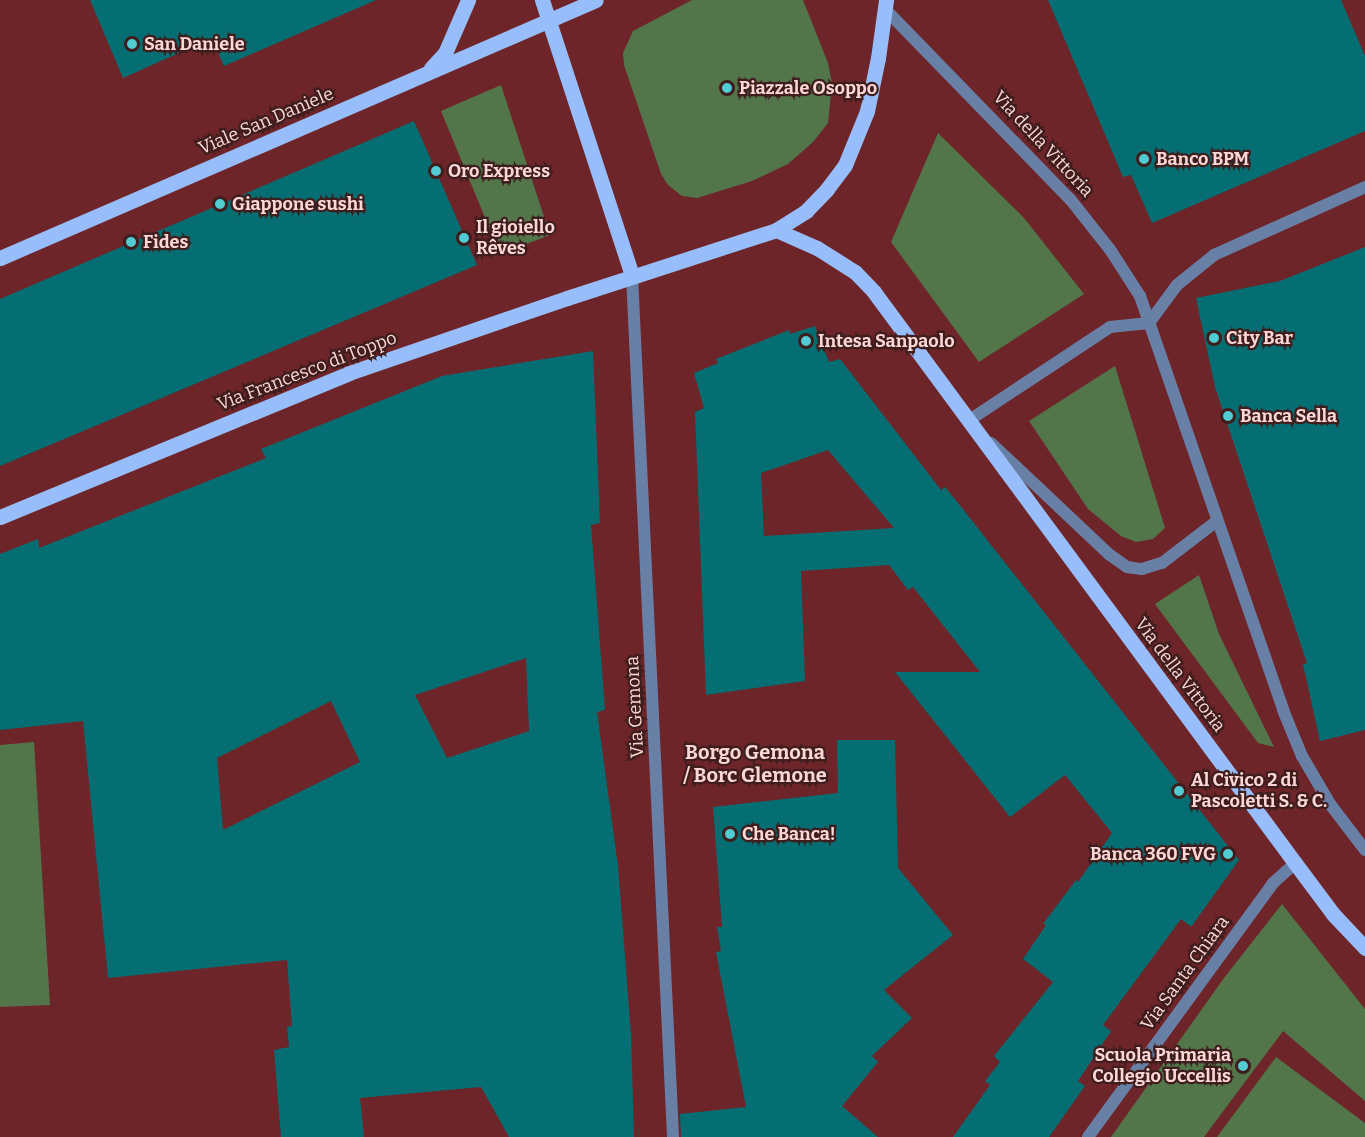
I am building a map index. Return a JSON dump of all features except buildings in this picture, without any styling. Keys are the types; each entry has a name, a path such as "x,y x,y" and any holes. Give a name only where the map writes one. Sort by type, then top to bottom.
{"main road":[{"path":"427,73 445,53 468,0"},
{"path":"542,0 632,276 776,230 806,211 828,189 845,165 867,111 883,3"},
{"path":"548,20 596,0"},
{"name":"Viale San Daniele","path":"0,258 548,20"},
{"name":"Via della Vittoria","path":"776,230 817,248 855,272 874,292 1295,863 1334,914 1365,948"},
{"name":"Via Francesco di Toppo","path":"0,517 349,373 632,276"}],"street":[{"name":"Via della Vittoria","path":"883,3 1070,200 1111,251 1140,296 1250,622 1302,756 1330,804 1365,850"},
{"path":"968,421 1110,327 1149,323 1177,285 1214,255 1365,187"},
{"name":"Via Gemona","path":"632,276 673,1137"},
{"name":"Via della Vittoria","path":"968,421 1110,555 1127,567 1142,569 1162,563 1217,521"},
{"name":"Via Santa Chiara","path":"1088,1137 1273,883 1295,863"}],"green space":[{"path":"692,0 803,0 828,63 832,83 828,123 813,142 788,164 752,181 697,198 682,196 668,185 661,174 624,65 623,53 633,31"},
{"path":"501,85 550,235 500,254 441,111"},
{"path":"938,133 1024,218 1084,294 979,362 891,242"},
{"path":"1115,366 1165,528 1153,539 1136,542 1121,536 1088,509 1029,421"},
{"path":"1199,575 1219,634 1274,747 1258,743 1155,604"},
{"path":"34,742 50,1005 0,1007 0,745"},
{"path":"1282,904 1365,1009 1365,1101 1283,1031 1204,1137 1111,1137 1224,978"},
{"path":"1276,1057 1365,1123 1365,1137 1217,1137"}],"place":[{"name":"San Daniele","path":"132,44"},
{"name":"Piazzale Osoppo","path":"727,88"},
{"name":"Banco BPM","path":"1144,159"},
{"name":"Oro Express","path":"436,171"},
{"name":"Giappone sushi","path":"220,204"},
{"name":"Il gioiello Rêves","path":"464,238"},
{"name":"Fides","path":"131,242"},
{"name":"City Bar","path":"1214,338"},
{"name":"Intesa Sanpaolo","path":"806,341"},
{"name":"Banca Sella","path":"1228,416"},
{"name":"Al Civico 2 di Pascoletti S. & C.","path":"1179,791"},
{"name":"Che Banca!","path":"730,834"},
{"name":"Banca 360 FVG","path":"1228,854"},
{"name":"Scuola Primaria Collegio Uccellis","path":"1243,1066"}],"district":[{"name":"Borgo Gemona / Borc Glemone","path":"755,764"}]}
